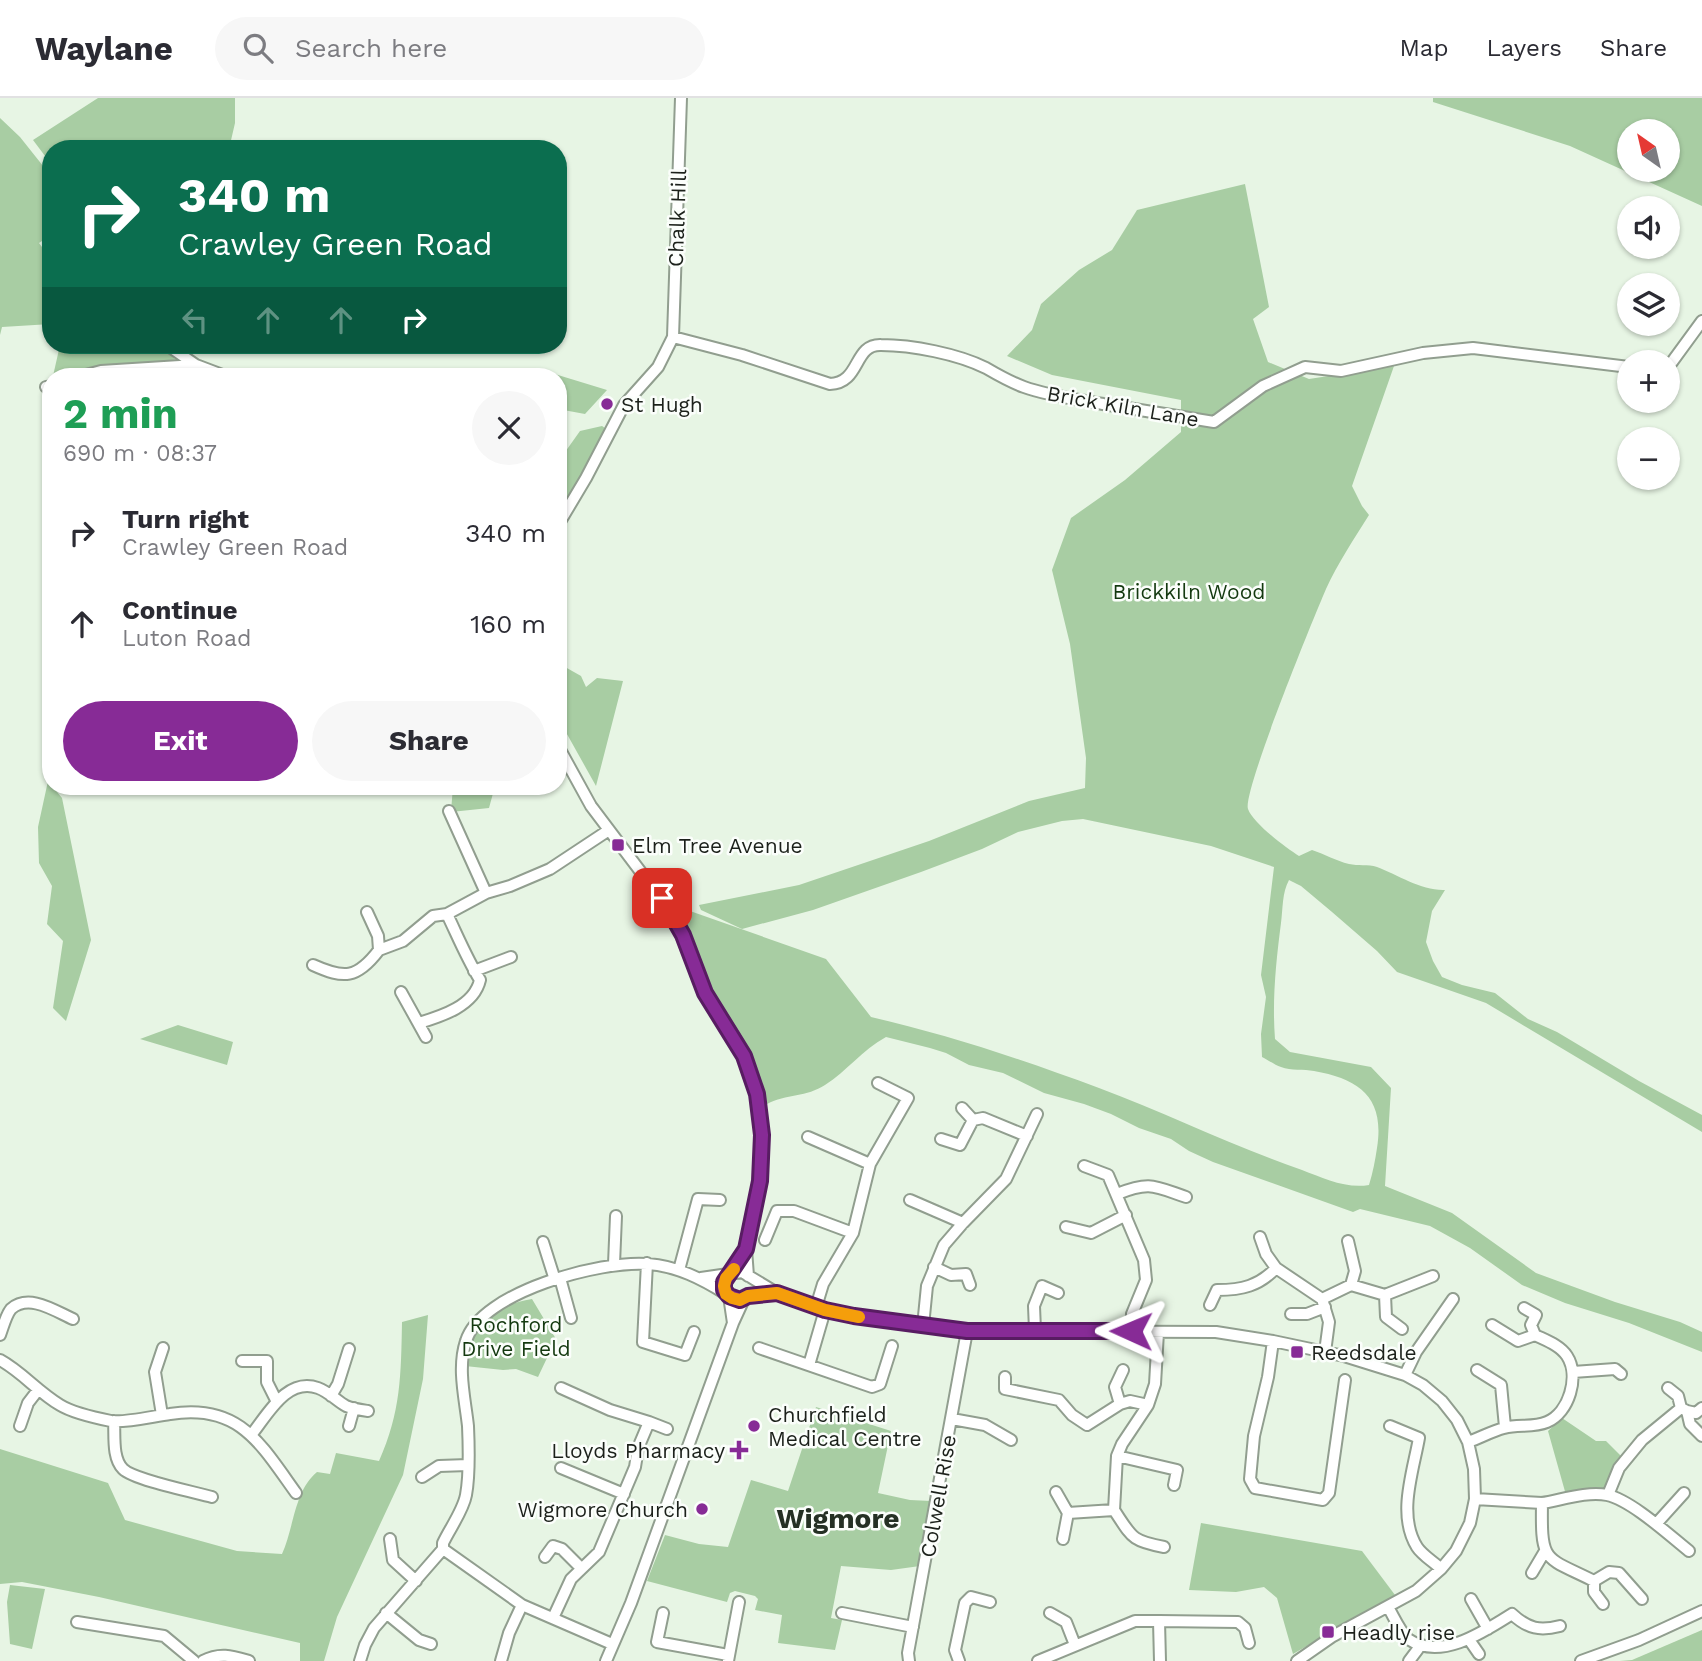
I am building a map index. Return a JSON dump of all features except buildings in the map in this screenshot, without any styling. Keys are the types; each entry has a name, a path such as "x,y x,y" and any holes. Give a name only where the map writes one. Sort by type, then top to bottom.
{"street":[{"name":"Chalk Hill","path":"673,337 681,98"},
{"path":"1680,351 1702,321"},
{"name":"Brick Kiln Lane","path":"673,337 742,355 830,384 848,379 867,349 874,345 916,349 974,363 1024,387 1057,396 1214,422 1263,386 1305,367 1341,371 1423,353 1473,348 1617,366"},
{"path":"567,509 624,405 658,367 673,337"},
{"path":"181,354 204,368"},
{"path":"139,368 196,365"},
{"path":"567,762 608,830 671,912 683,935 705,993 744,1056 752,1074 759,1107 762,1160 757,1201 746,1249 752,1287 733,1323 631,1604 606,1661"},
{"path":"449,811 486,893"},
{"path":"313,965 336,975 360,971 379,950 403,941 433,916 447,915 486,893 551,869 608,830"},
{"path":"367,912 378,936 379,950"},
{"path":"419,1023 440,1017 463,1004 478,990 480,980 447,915"},
{"path":"474,971 511,957"},
{"path":"401,992 426,1037"},
{"path":"809,1365 823,1284 853,1233 870,1164 908,1098 878,1083"},
{"path":"962,1108 973,1121"},
{"path":"923,1326 927,1286 944,1245 1006,1179 1037,1114"},
{"path":"941,1139 960,1145 973,1121 983,1118 1027,1136"},
{"path":"808,1138 870,1164"},
{"path":"1084,1166 1108,1175 1144,1260 1146,1280 1132,1314 1131,1331"},
{"path":"1117,1194 1139,1186 1156,1186 1186,1197"},
{"path":"679,1270 698,1199 720,1200"},
{"path":"910,1200 963,1223"},
{"path":"765,1240 777,1211 794,1211 853,1233"},
{"path":"1066,1227 1091,1233 1126,1215"},
{"path":"614,1264 616,1216"},
{"path":"1260,1237 1266,1254 1276,1268 1324,1303 1329,1322 1325,1352"},
{"path":"1291,1314 1307,1314 1351,1285 1354,1271 1348,1241"},
{"path":"543,1242 571,1318"},
{"path":"733,1323 724,1282 746,1249"},
{"path":"647,1263 643,1342 685,1355 694,1332"},
{"path":"360,1661 369,1636 443,1549 443,1543 466,1497 468,1428 462,1375 466,1340 481,1316 506,1299 557,1279 614,1264 647,1263 679,1270 701,1278 736,1300 777,1293"},
{"path":"934,1267 951,1275 966,1274 974,1264"},
{"path":"1210,1305 1217,1290 1240,1290 1264,1280 1276,1268"},
{"path":"701,1278 738,1272 777,1293 820,1309 967,1331 1216,1332 1325,1352 1405,1375 1423,1385 1442,1401 1457,1420 1468,1442 1474,1469 1475,1499 1470,1522 1456,1551 1441,1569 1416,1591 1333,1636 1297,1661"},
{"path":"966,1274 970,1285"},
{"path":"1351,1285 1385,1295 1433,1276"},
{"path":"1035,1330 1034,1306 1042,1286 1058,1293"},
{"path":"1385,1295 1386,1317 1402,1329"},
{"path":"1405,1375 1416,1352 1453,1299"},
{"path":"0,1335 9,1310 22,1303 36,1303 73,1319"},
{"path":"1468,1442 1505,1427 1536,1426 1550,1421 1559,1414 1570,1394 1573,1372 1567,1356 1556,1346 1535,1335 1531,1325 1536,1315 1524,1308"},
{"path":"1492,1325 1518,1341 1535,1335"},
{"name":"Colwell Rise","path":"909,1661 967,1331"},
{"path":"1158,1332 1155,1384 1148,1405 1117,1456 1114,1510 1133,1538 1142,1543 1164,1547"},
{"path":"1273,1341 1268,1377 1254,1436 1250,1479 1255,1488 1323,1500 1329,1493 1345,1380"},
{"path":"759,1348 872,1387 880,1384 892,1346"},
{"path":"162,1415 155,1372 163,1348"},
{"path":"331,1396 338,1384 349,1349"},
{"path":"0,1360 18,1370 38,1390 62,1407 114,1421 192,1410 234,1422 252,1434 296,1493"},
{"path":"242,1361 267,1362 267,1382 277,1402"},
{"path":"1573,1372 1615,1369 1621,1374"},
{"path":"1120,1404 1115,1387 1123,1370"},
{"path":"1477,1370 1501,1385 1505,1427"},
{"path":"1005,1377 1005,1389 1059,1401 1072,1415 1087,1425 1120,1404 1130,1401 1148,1405"},
{"path":"252,1434 277,1402 291,1390 304,1385 318,1388 354,1408 368,1411"},
{"path":"561,1388 610,1410 667,1429"},
{"path":"1668,1388 1678,1396 1690,1424 1702,1436"},
{"path":"20,1426 28,1403 38,1390"},
{"path":"349,1426 354,1408"},
{"path":"1684,1409 1696,1413 1702,1408"},
{"path":"1608,1495 1619,1468 1642,1440 1684,1409"},
{"path":"952,1419 985,1425 1011,1440"},
{"path":"114,1421 116,1455 123,1469 137,1476 212,1497"},
{"path":"553,1618 571,1579 599,1552 624,1494 649,1422"},
{"path":"1390,1426 1419,1438 1408,1497 1408,1522 1417,1548 1441,1569"},
{"path":"1117,1456 1177,1470 1174,1485"},
{"path":"422,1477 439,1466 468,1465"},
{"path":"561,1468 624,1494"},
{"path":"1056,1492 1068,1513 1063,1539"},
{"path":"1657,1524 1684,1493"},
{"path":"1475,1499 1542,1503 1597,1494 1608,1495 1657,1524 1689,1550"},
{"path":"1542,1503 1541,1538 1545,1551 1556,1565 1594,1581"},
{"path":"1068,1513 1114,1510"},
{"path":"390,1539 393,1560 415,1581"},
{"path":"545,1557 553,1545 562,1549 581,1568"},
{"path":"443,1549 522,1605 612,1644"},
{"path":"1532,1573 1545,1551"},
{"path":"1594,1581 1609,1572 1619,1573 1642,1599"},
{"path":"1594,1581 1594,1592 1603,1604"},
{"path":"959,1661 955,1650 965,1603 971,1597 990,1602"},
{"path":"1471,1599 1488,1629"},
{"path":"663,1613 657,1642 728,1658 739,1602"},
{"path":"501,1661 509,1633 522,1605"},
{"path":"1388,1606 1405,1637 1418,1649 1442,1655 1458,1650 1512,1614 1522,1623 1544,1630 1560,1626"},
{"path":"1581,1661 1639,1640 1702,1611"},
{"path":"842,1613 913,1627"},
{"path":"1050,1613 1066,1622 1075,1645"},
{"path":"386,1614 419,1640 431,1644"},
{"path":"1038,1661 1135,1621 1238,1622 1245,1628 1249,1643"},
{"path":"77,1622 164,1636 194,1661"},
{"path":"1159,1622 1160,1661"},
{"path":"1470,1641 1479,1654"},
{"path":"1409,1661 1418,1649"},
{"path":"203,1661 227,1654 249,1661"}],"green space":[{"path":"98,98 235,98 235,123 231,140 42,140 42,152 33,140"},
{"path":"1433,98 1702,98 1702,206 1649,182 1680,182 1680,119 1617,119 1617,167 1570,146 1433,102"},
{"path":"0,118 20,137 42,165 42,241 39,243 42,247 42,325 2,327 0,335"},
{"name":"Brickkiln Wood","path":"1245,184 1269,307 1253,319 1268,362 1309,379 1394,366 1352,486 1369,515 1336,570 1319,606 1267,740 1249,796 1248,809 1263,828 1299,856 1312,850 1349,864 1377,867 1428,888 1445,890 1432,911 1426,942 1442,977 1495,993 1528,1019 1557,1032 1702,1115 1702,1132 1486,1003 1397,972 1332,912 1301,886 1289,880 1284,895 1276,966 1275,1039 1290,1052 1371,1067 1391,1088 1385,1186 1452,1213 1536,1273 1702,1332 1702,1352 1522,1285 1470,1248 1430,1226 1360,1209 1353,1212 1213,1162 1171,1139 1139,1128 1111,1114 1044,1093 1003,1073 969,1065 930,1048 886,1037 818,1089 767,1104 752,1063 712,995 679,915 690,911 826,959 871,1017 958,1040 1071,1078 1326,1179 1343,1184 1369,1185 1378,1131 1377,1116 1366,1094 1344,1079 1314,1071 1285,1068 1262,1057 1261,1034 1266,997 1261,975 1274,867 1211,846 1083,819 1062,821 1018,832 982,849 813,910 742,929 701,910 699,905 799,885 929,841 1029,801 1085,788 1086,758 1070,644 1052,570 1071,518 1125,480 1181,432 1181,400 1052,375 1007,356 1032,330 1041,304 1079,270 1112,250 1137,210"},
{"path":"58,354 170,354 180,364 100,368 55,368"},
{"path":"567,378 607,390 585,414 567,411"},
{"path":"602,426 605,428 603,437 567,501 567,449 580,431"},
{"path":"567,668 581,676 586,687 597,678 623,681 596,786 567,734"},
{"path":"45,795 60,795 91,940 66,1021 53,1008 63,941 47,924 52,886 39,863 38,827"},
{"path":"452,795 493,795 489,808 451,812"},
{"path":"178,1025 233,1042 227,1065 140,1039"},
{"name":"Rochford Drive Field","path":"532,1299 556,1339 538,1377 516,1369 465,1366 473,1339 486,1319 505,1307"},
{"path":"428,1315 423,1379 403,1475 337,1617 324,1661 300,1661 300,1643 99,1597 22,1582 0,1584 0,1449 108,1483 125,1520 237,1551 282,1554 304,1489 317,1472 330,1474 336,1453 379,1461 396,1409 402,1322"},
{"path":"816,1407 891,1431 878,1493 910,1500 931,1501 920,1566 891,1570 841,1566 831,1618 842,1620 835,1650 778,1643 782,1615 755,1610 758,1599 755,1596 735,1591 730,1593 727,1602 647,1581 665,1535 699,1544 728,1547 751,1480 788,1491"},
{"path":"1562,1418 1596,1441 1606,1441 1622,1457 1606,1488 1566,1495 1548,1431"},
{"path":"1201,1523 1362,1551 1395,1595 1293,1654 1277,1598 1264,1587 1236,1592 1189,1590"},
{"path":"10,1585 45,1589 32,1649 10,1644 7,1602"},
{"path":"1702,1630 1702,1661 1620,1661 1632,1660"}],"slow traffic":[{"path":"734,1269 724,1282 724,1290 736,1300 777,1293 825,1310 859,1317"}],"place":[{"name":"St Hugh","path":"607,404"},
{"name":"Elm Tree Avenue","path":"618,845"},
{"name":"Reedsdale","path":"1297,1352"},
{"name":"Churchfield Medical Centre","path":"754,1426"},
{"name":"Lloyds Pharmacy","path":"739,1450"},
{"name":"Wigmore Church","path":"702,1509"},
{"name":"Headly rise","path":"1328,1632"}],"district":[{"name":"Wigmore","path":"838,1518"}],"route":[{"path":"662,898 683,935 705,993 744,1056 752,1074 761,1115 762,1160 757,1201 746,1249 724,1282 724,1290 729,1296 740,1300 748,1296 777,1293 825,1310 854,1316 967,1331 1131,1331"}]}
